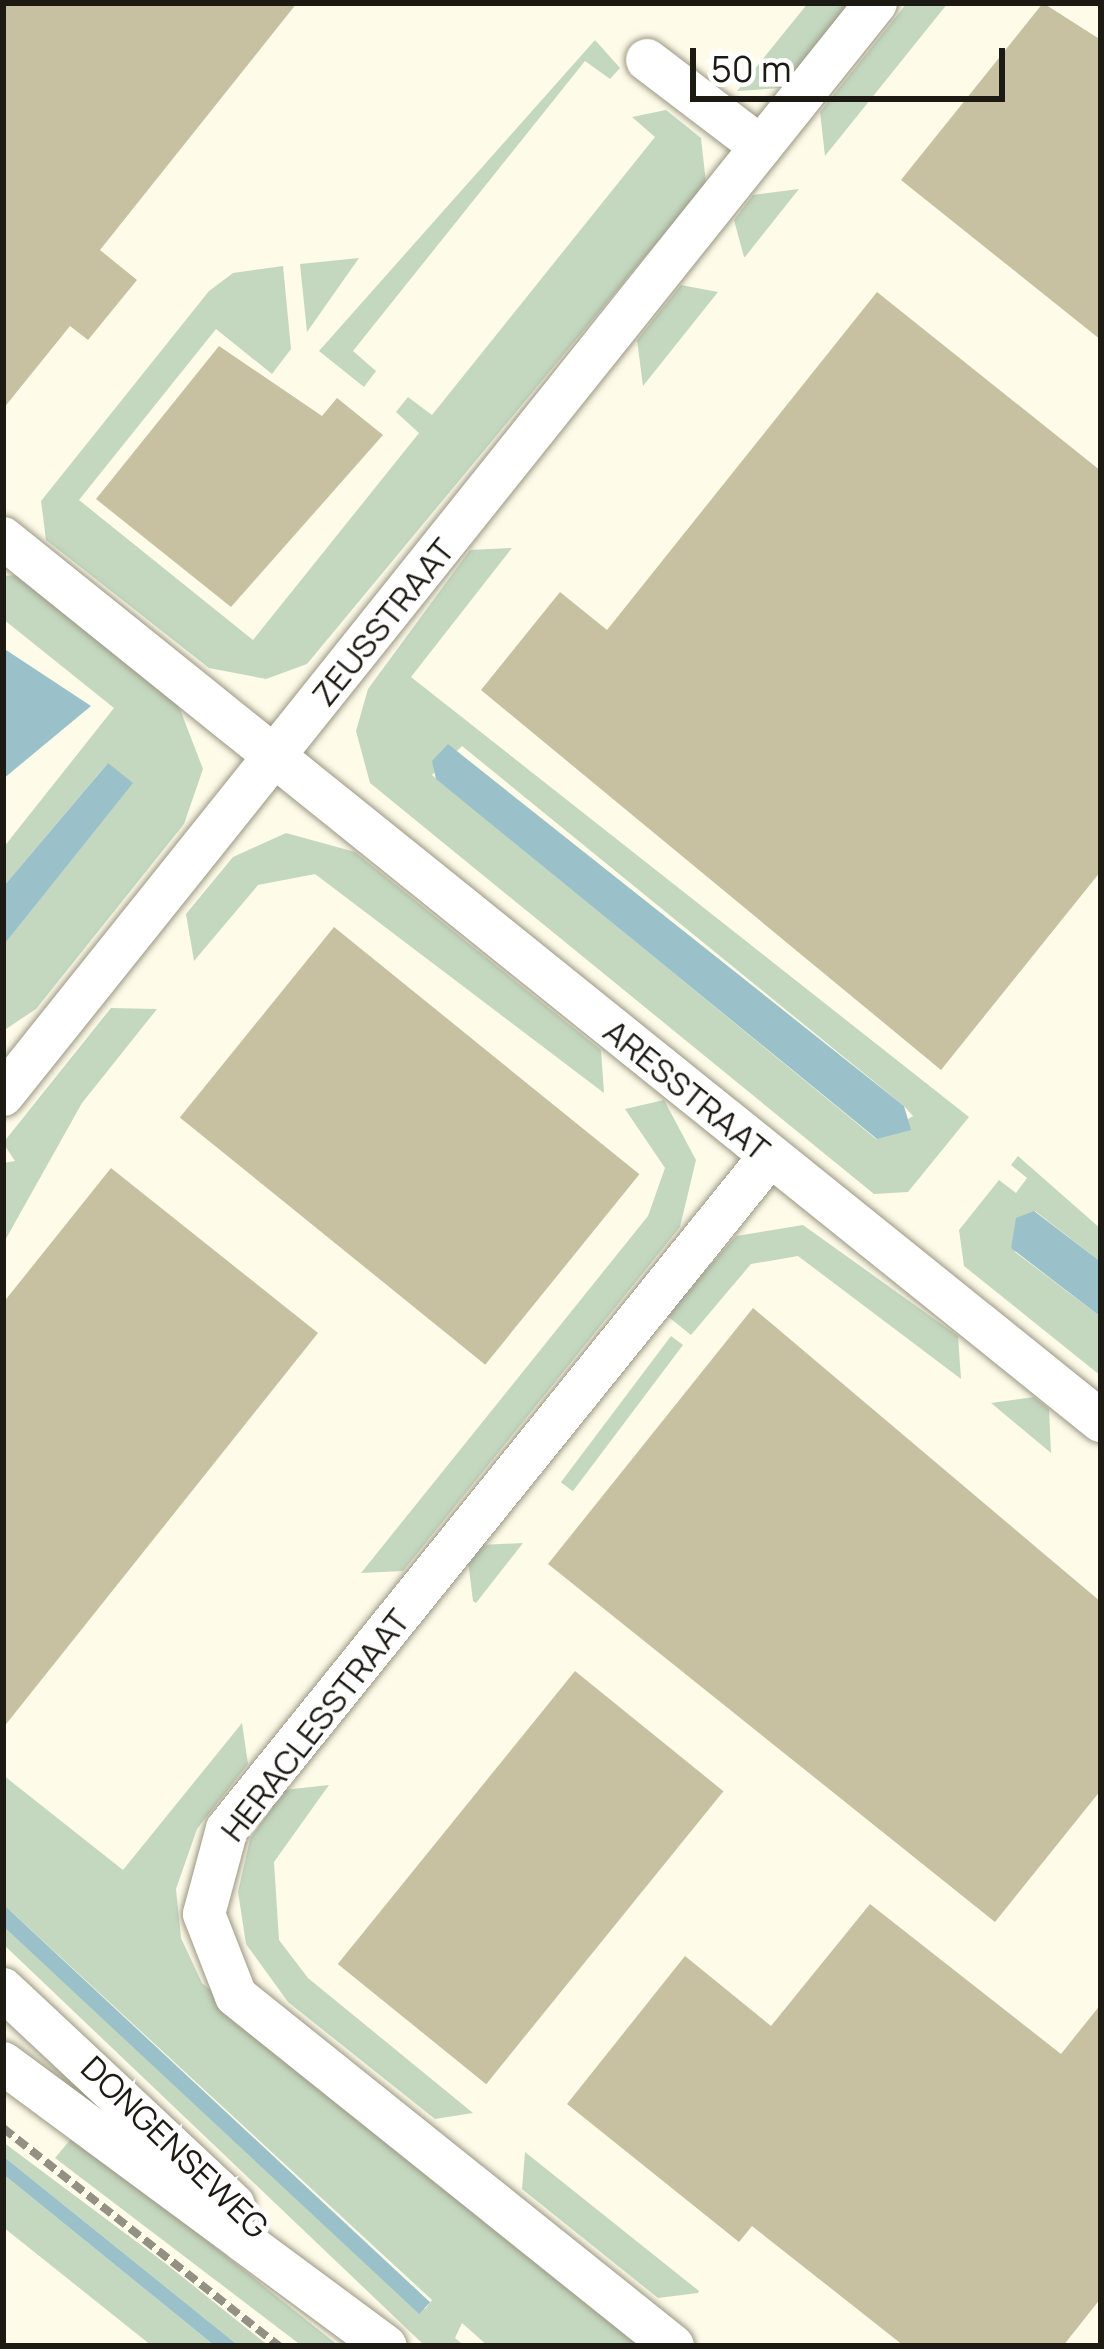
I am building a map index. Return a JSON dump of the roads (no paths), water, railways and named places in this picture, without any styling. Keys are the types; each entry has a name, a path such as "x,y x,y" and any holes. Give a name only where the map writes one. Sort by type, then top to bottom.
{"street":[{"name":"ZEUSSTRAAT","path":"3,1096 876,3"},
{"path":"647,60 761,147"},
{"name":"ARESSTRAAT","path":"3,538 1101,1421"},
{"name":"HERACLESSTRAAT","path":"673,2346 236,1996 204,1914 226,1829 770,1156"},
{"name":"DONGENSEWEG","path":"3,1989 343,2311"},
{"name":"DONGENSEWEG","path":"3,2063 386,2346"}],"water":[{"path":"3,648 91,706 3,779"},
{"path":"448,744 904,1106 911,1130 877,1139 436,779 432,761"},
{"path":"108,763 133,783 3,946 3,887"},
{"path":"1034,1211 1101,1262 1101,1317 1011,1248 1016,1218"},
{"path":"3,1904 430,2302 419,2314 3,1926"},
{"path":"3,2156 239,2346 215,2346 3,2174"}]}
